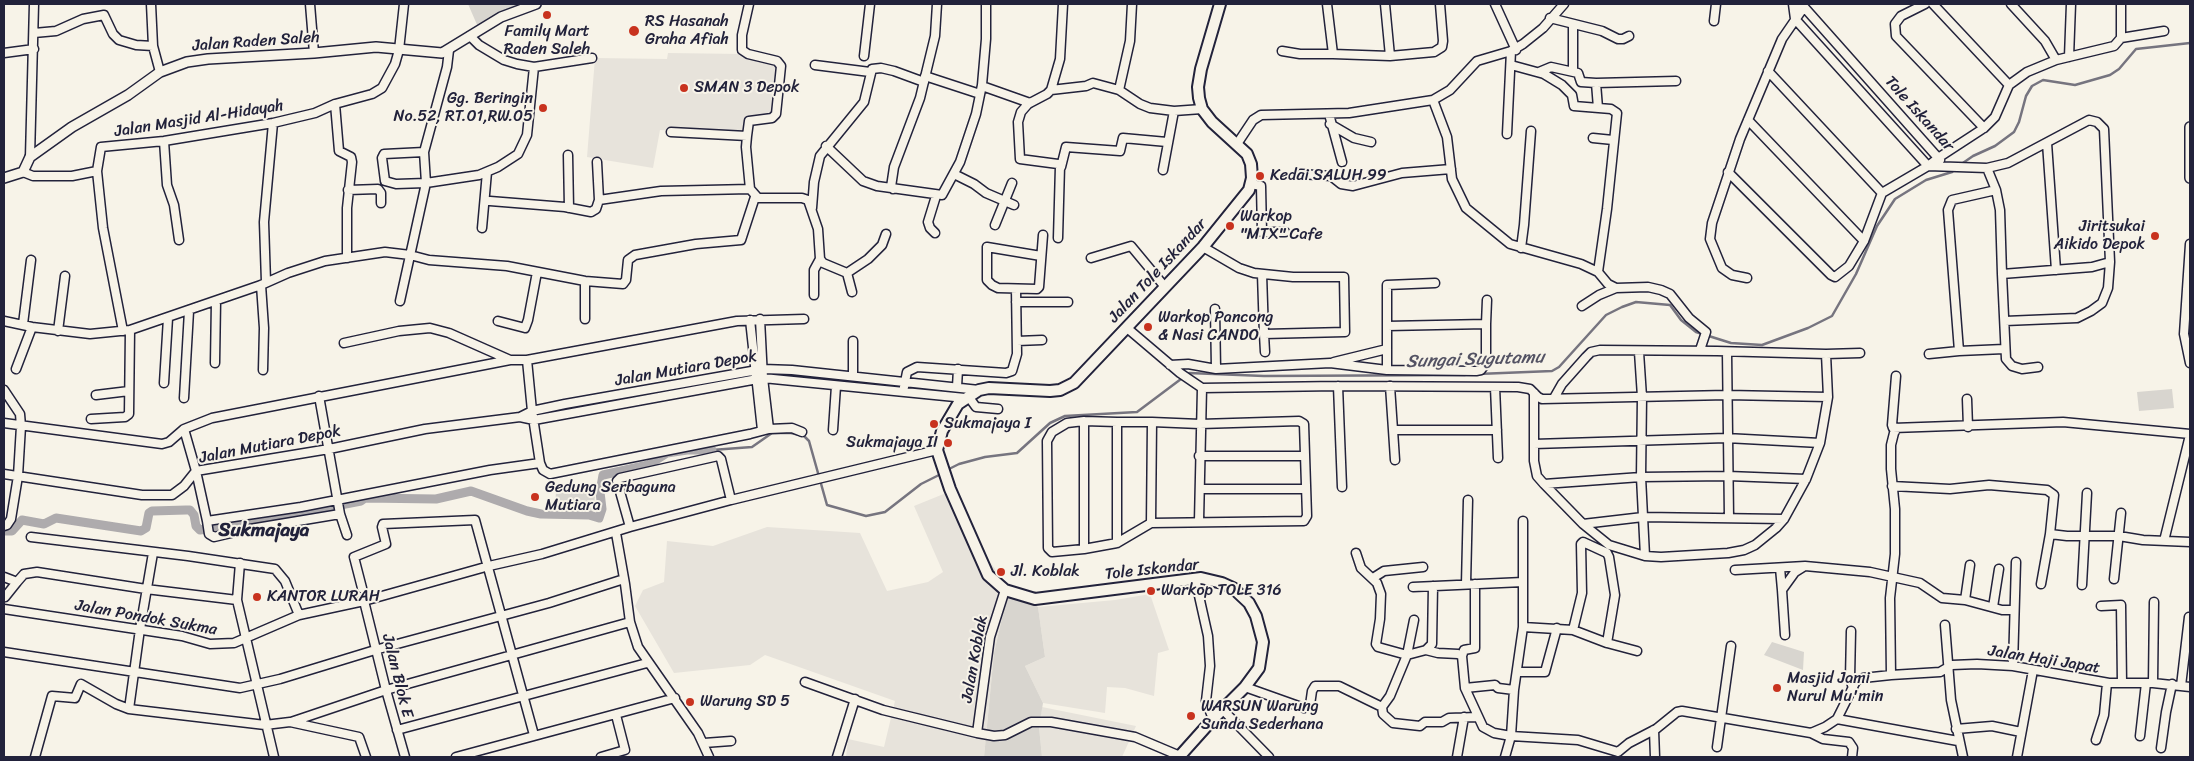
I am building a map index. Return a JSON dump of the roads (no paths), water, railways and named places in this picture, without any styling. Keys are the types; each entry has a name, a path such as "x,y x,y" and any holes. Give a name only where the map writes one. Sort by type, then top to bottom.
{"main road":[{"path":"1220,4 1201,69 1198,87 1202,109 1212,122 1247,154 1251,164 1251,184"},
{"name":"Jalan Tole Iskandar","path":"937,450 942,431 958,404 979,390 989,388 1050,391 1060,390 1074,383 1203,247 1249,190 1251,184"},
{"name":"Tole Iskandar","path":"937,450 950,489 988,575 1005,590 1034,599 1195,578 1211,580 1233,588 1249,603 1256,616 1263,642 1258,668 1246,687 1179,756"}],"street":[{"path":"30,157 34,4"},
{"path":"150,4 153,46 160,72"},
{"path":"310,4 314,53"},
{"name":"Jalan Masjid Al-Hidayah","path":"97,171 101,148 164,141 273,123 315,113 335,104 372,94 382,88 395,64 399,50 404,4"},
{"path":"400,301 426,183 424,152 450,50 501,17 536,4"},
{"path":"749,4 742,35 742,50 748,54 778,61 781,66 776,114 772,118 750,121 747,136 746,147 750,189 755,197"},
{"path":"864,56 870,4"},
{"path":"893,189 891,186 894,167 925,79 935,36 937,4"},
{"path":"935,233 930,228 928,222 939,196 954,174 976,114 981,90 986,40 986,4"},
{"path":"1061,167 1058,164 1022,160 1019,157 1018,122 1021,112 1030,103 1051,90 1060,59 1063,4"},
{"path":"1119,90 1130,41 1132,4"},
{"path":"1327,4 1333,54"},
{"path":"1385,4 1390,56"},
{"path":"1282,51 1300,54 1390,56 1434,52 1438,50 1443,41 1440,4"},
{"path":"1495,4 1514,50 1511,65 1507,134"},
{"path":"1237,144 1253,120 1261,115 1329,114 1391,108 1434,100 1450,90 1477,61 1514,50 1543,28 1564,4"},
{"path":"1714,21 1716,4"},
{"name":"Tole Iskandar","path":"1794,4 1804,7 1938,158 1948,166 1928,166 1795,19 1794,4"},
{"path":"1925,4 1901,16 1895,24 1896,36 1984,128"},
{"path":"1933,4 2008,85"},
{"path":"2011,4 2019,8 2056,60"},
{"path":"2069,57 2072,4"},
{"path":"1728,172 1831,275 1839,276 1849,266 1864,241 1882,193 1928,166 1984,128 1994,117 2008,85 2027,72 2056,60 2114,46 2121,38 2122,4"},
{"path":"1747,278 1732,275 1722,268 1710,239 1712,223 1728,172 1768,71 1782,39 1804,7"},
{"path":"34,33 56,31 83,19 104,15 113,34 119,40 136,45 153,46"},
{"path":"1550,18 1602,31 1618,39 1629,36"},
{"path":"1572,25 1572,71"},
{"path":"2121,38 2164,31"},
{"path":"470,36 479,45 504,60 534,67 592,58"},
{"name":"Jalan Raden Saleh","path":"23,172 30,157 72,127 128,95 160,72 187,62 376,47 442,53 450,50"},
{"path":"4,53 34,49"},
{"path":"1511,65 1539,72 1568,90 1572,95 1574,106 1611,109 1617,113 1598,272"},
{"path":"815,66 870,72"},
{"path":"424,152 384,154 382,158 385,181 396,184 426,183 479,175 518,154 527,135 534,67"},
{"path":"1539,72 1551,67 1572,71 1580,74 1581,82 1596,83 1676,81"},
{"path":"812,210 817,163 826,146 864,102 872,69 881,68 1030,103"},
{"path":"1768,71 1882,193"},
{"path":"1051,90 1086,86 1093,83 1119,90 1140,104 1174,111 1202,109"},
{"path":"1596,83 1598,108"},
{"path":"1863,96 1874,85"},
{"path":"1434,100 1447,138 1452,179 1466,208 1510,244 1581,264 1598,272 1608,284 1616,288"},
{"path":"335,104 340,151 351,157 352,162 348,190 347,258"},
{"path":"1163,170 1174,111"},
{"path":"1329,114 1330,124 1342,162"},
{"path":"1748,120 1864,241"},
{"path":"1948,166 1983,168 2008,163 2089,120 2097,122 2104,129 2110,262 2108,288 2102,303 2077,318 2005,321"},
{"path":"263,370 264,222 273,123"},
{"path":"1330,124 1354,138 1372,142"},
{"path":"2190,127 2190,178"},
{"path":"671,132 747,136"},
{"path":"1520,248 1524,225 1530,132"},
{"path":"1058,238 1061,167 1066,147 1120,150 1122,138 1167,142"},
{"path":"1593,138 1613,140"},
{"path":"164,141 168,185 174,205 179,240"},
{"path":"2046,143 2056,270"},
{"path":"826,146 863,181 893,189 939,196"},
{"path":"568,154 569,208"},
{"path":"490,201 569,208 591,212 596,209 599,200 597,162"},
{"path":"1983,168 1996,190 2000,210 2005,321 2004,349 2006,359 2012,366 2038,368"},
{"path":"1302,174 1331,176 1341,184 1353,186 1402,173 1451,169"},
{"path":"4,178 23,172 33,176 72,176 97,171 103,228 126,330 129,391 127,416 91,419"},
{"path":"482,228 486,172"},
{"path":"954,174 1014,205"},
{"path":"995,225 1012,183"},
{"path":"1251,184 1261,186 1262,232 1286,232"},
{"path":"348,190 378,189 381,193 381,204"},
{"path":"599,200 660,191 750,189"},
{"path":"1959,351 1948,206 1952,200 1996,190"},
{"path":"755,197 805,198 812,210 818,229 820,260 814,270 814,295"},
{"path":"4,321 58,331 90,334 126,330 189,311 325,261 385,252 410,255 429,260 507,266 585,281 623,284 626,280 628,260 635,255 696,244 740,240 755,197"},
{"path":"847,273 868,260 882,245 886,234"},
{"path":"988,237 987,280 998,288 1036,290 1038,287 1043,235"},
{"path":"2190,244 2184,334 2190,363"},
{"path":"1091,258 1131,246 1165,287"},
{"path":"987,247 1041,256"},
{"path":"1203,247 1239,268 1254,273 1293,277 1344,277 1346,330 1342,333 1264,334"},
{"path":"23,324 31,260"},
{"path":"820,260 847,273"},
{"path":"2002,274 2092,267 2110,262"},
{"path":"498,321 525,328 537,272"},
{"path":"847,273 852,292"},
{"path":"1262,274 1264,352"},
{"path":"58,331 65,276"},
{"path":"585,281 585,319"},
{"path":"1387,370 1387,285 1435,283"},
{"path":"1582,306 1599,295 1616,288 1648,287 1670,294 1689,318 1706,333 1701,348"},
{"path":"903,392 907,372 914,367 1006,373 1012,371 1017,354 1016,289"},
{"path":"1170,365 1188,364 1216,370 1330,364 1387,370 1481,370 1486,363 1487,300"},
{"path":"216,301 216,363"},
{"path":"1016,302 1068,302"},
{"path":"1215,309 1216,370"},
{"path":"184,398 189,311"},
{"path":"164,384 168,318"},
{"path":"760,319 759,379 766,429"},
{"path":"4,423 155,444 169,442 184,429 212,418 319,396 510,360 527,360 737,321 804,319"},
{"path":"750,320 759,369"},
{"path":"1387,326 1486,324"},
{"path":"16,369 32,327"},
{"path":"344,343 398,331 430,328 510,360"},
{"path":"1127,328 1170,365 1200,387 1518,387 1530,389 1542,398 1727,395 1828,397"},
{"path":"1017,340 1042,340"},
{"path":"853,376 854,341"},
{"path":"1554,398 1562,384 1591,352 1600,350 1639,352 1701,348 1727,352 1860,353"},
{"path":"1330,364 1387,349"},
{"path":"1929,354 2004,349"},
{"path":"1639,352 1642,397 1641,477 1645,556"},
{"path":"1727,352 1726,438 1729,518"},
{"path":"1534,393 1534,444 1537,476 1584,524 1609,545 1645,556 1714,555 1744,550 1763,539 1784,519 1806,479 1820,444 1828,397 1826,354"},
{"path":"527,360 540,463 543,470 550,474 750,434 766,429 792,428 802,432"},
{"name":"Jalan Mutiara Depok","path":"520,417 532,411 759,369 792,370 979,390"},
{"path":"957,387 958,369"},
{"path":"1896,376 1892,425 1897,428 2063,422 2190,435 2164,541"},
{"name":"Jalan Mutiara Depok","path":"4,474 160,496 172,495 184,486 196,471 425,429 520,417 534,420 759,379 967,397"},
{"path":"833,430 836,386"},
{"path":"1338,386 1342,487"},
{"path":"1390,386 1394,460"},
{"path":"1198,522 1200,489 1200,387"},
{"path":"1495,387 1498,458"},
{"path":"4,390 20,414 18,476 11,519 4,526"},
{"path":"96,395 129,391"},
{"path":"319,396 339,506 347,535"},
{"path":"967,397 976,408 998,409"},
{"path":"1967,399 1968,426"},
{"path":"1084,421 1084,549"},
{"path":"1084,421 1152,422 1200,424 1299,421 1304,424 1306,431 1307,516 1304,521 1151,523 1117,544 1052,552 1048,550 1047,441 1052,432 1067,423 1084,421"},
{"path":"1117,422 1117,544"},
{"path":"1151,523 1152,422"},
{"path":"1891,675 1889,627 1895,554 1891,444 1897,428"},
{"path":"184,429 196,471 208,527 214,537 490,470 540,463"},
{"path":"1393,430 1497,430"},
{"path":"1534,444 1726,438 1820,444"},
{"name":"Jalan Pondok Sukma","path":"5,609 182,636 210,644 234,643 299,615 364,601 488,566 542,554 616,533 630,527 730,500 937,450"},
{"path":"630,527 617,481 620,478 718,456 721,459 730,500"},
{"path":"1199,456 1305,456"},
{"path":"1544,484 1641,477 1728,476 1806,479"},
{"path":"1892,486 1950,489 1990,485 2047,490 2054,495 2050,534 2041,584"},
{"path":"1200,489 1306,489"},
{"path":"2082,585 2087,493"},
{"path":"1468,500 1475,648 1464,650 1462,656 1465,688 1477,716 1488,730 1511,736 1578,740 1617,754 1628,743 1654,730 1677,712 1687,711 1811,734 1822,739 1849,742 1853,748 1852,757"},
{"path":"208,527 339,506"},
{"path":"2114,579 2121,513"},
{"path":"1584,524 1643,517 1784,519"},
{"path":"362,588 354,557 384,546 386,543 382,527 386,523 473,518 476,522 534,735"},
{"path":"1505,757 1511,736 1514,690 1524,627 1523,521"},
{"path":"616,533 630,622 638,647 675,698 704,743 709,757"},
{"path":"2050,534 2119,536 2190,542"},
{"path":"31,537 275,569 285,582 299,615"},
{"path":"1573,630 1582,593 1581,544 1583,542 1607,553 1609,556 1615,595 1607,643"},
{"path":"129,709 153,553"},
{"path":"1356,553 1365,573 1373,578 1380,594 1380,619 1376,644 1378,647 1407,654 1426,650 1438,654 1458,654 1462,656"},
{"path":"2013,666 2013,610 2016,562"},
{"path":"240,563 237,600 274,757"},
{"path":"1965,600 1970,565"},
{"path":"1782,590 1795,572 1805,566"},
{"path":"1735,570 1805,566 1870,572 1920,583 1942,598 1965,600 2013,610"},
{"path":"1373,578 1384,571 1423,567"},
{"path":"1780,568 1785,635"},
{"path":"1993,607 1999,569"},
{"path":"5,609 11,602 5,596 24,574 38,572 146,589 237,600"},
{"path":"4,578 17,582"},
{"path":"1195,578 1208,636 1210,666 1206,701 1213,719"},
{"path":"4,652 134,670 240,688 280,679 624,579"},
{"path":"1413,587 1523,582"},
{"path":"1426,650 1432,644 1433,586"},
{"name":"Jalan Koblak","path":"977,733 990,637 1005,590"},
{"name":"Jalan Blok E","path":"364,601 375,650 405,757"},
{"path":"2140,736 2149,683 2154,602"},
{"path":"2101,606 2121,605 2122,684"},
{"path":"2181,686 2189,617"},
{"path":"1414,620 1407,654 1390,696 1382,707 1384,716 1393,723 1420,726 1425,722 1442,722 1449,718 1477,716"},
{"path":"35,757 52,696 75,698 80,684 129,709 265,725 290,722 386,690 630,622"},
{"path":"1945,625 1948,669 1956,729 1963,757"},
{"path":"1524,627 1573,630 1637,652"},
{"path":"1517,672 1545,672 1557,628"},
{"path":"1811,734 1837,719 1853,688 1850,679 1851,631"},
{"path":"1717,747 1731,646"},
{"path":"397,730 648,663"},
{"name":"Jalan Haji Japat","path":"1853,688 1856,681 1864,678 1940,672 1952,666 1977,664 2013,666 2106,683 2172,684 2190,687"},
{"path":"2017,757 2033,670"},
{"path":"805,682 892,713 977,733 994,736 1005,735 1031,722 1051,722 1135,736 1179,756"},
{"path":"2096,740 2104,715 2106,683"},
{"path":"2161,748 2172,684"},
{"path":"1465,688 1495,685 1514,690"},
{"path":"1246,687 1304,708 1310,705 1312,691 1315,686 1339,686 1382,707"},
{"path":"456,757 482,754 534,735 675,698"},
{"path":"837,757 855,699"},
{"path":"1224,710 1269,757"},
{"path":"601,757 626,753 616,715"},
{"path":"1457,757 1464,717"},
{"path":"1837,719 1958,741"},
{"path":"290,722 359,737 366,757"},
{"path":"1956,729 1992,726 2021,732"},
{"path":"1654,730 1654,757"},
{"path":"704,743 731,741"}],"waterway":[{"name":"Sungai Sugutamu","path":"1960,165 1973,156 1995,146 2014,132 2019,122 2026,96 2032,86 2043,80 2075,85 2110,75 2119,69 2136,49 2190,43"},
{"name":"Sungai Sugutamu","path":"1478,374 1552,371 1559,367 1606,315 1636,302 1670,305 1681,320 1696,332 1731,343 1762,345 1808,328 1832,316 1856,274 1877,226 1895,199 1926,180 1952,172 1955,169"},
{"name":"Sungai Sugutamu","path":"947,470 959,464 985,457 1017,453 1050,423 1065,416 1137,412 1189,373 1264,376 1465,375"},
{"name":"Sungai Sugutamu","path":"712,450 752,447 772,433 791,433 804,436 809,441 827,505 866,516 885,512 921,484 943,473"},
{"path":"4,531 12,531 22,520 44,524 56,518 141,531 146,528 149,513 152,511 186,510 190,510 194,515 196,526 200,530 361,501 365,498 436,499 471,491 527,511 541,514 589,515 599,518 602,509 600,492 603,475 648,465 667,453 687,450 712,450"}],"place":[{"name":"Family Mart Raden Saleh","path":"547,15"},
{"name":"RS Hasanah Graha Afiah","path":"634,31"},
{"name":"SMAN 3 Depok","path":"684,88"},
{"name":"Gg. Beringin No.52, RT.01,RW.05","path":"543,108"},
{"name":"Kedai SALUH 99","path":"1260,176"},
{"name":"Warkop \"MTX\" Cafe","path":"1230,226"},
{"name":"Jiritsukai Aikido Depok","path":"2155,236"},
{"name":"Warkop Pancong & Nasi CANDO","path":"1148,327"},
{"name":"Sukmajaya I","path":"934,424"},
{"name":"Sukmajaya II","path":"948,443"},
{"name":"Gedung Serbaguna Mutiara","path":"535,497"},
{"name":"Jl. Koblak","path":"1001,572"},
{"name":"Warkop TOLE 316","path":"1151,591"},
{"name":"KANTOR LURAH","path":"257,597"},
{"name":"Masjid Jami Nurul Mu'min","path":"1777,688"},
{"name":"Warung SD 5","path":"690,702"},
{"name":"WARSUN Warung Sunda Sederhana","path":"1191,716"}],"district":[{"name":"Sukmajaya","path":"264,531"}]}
